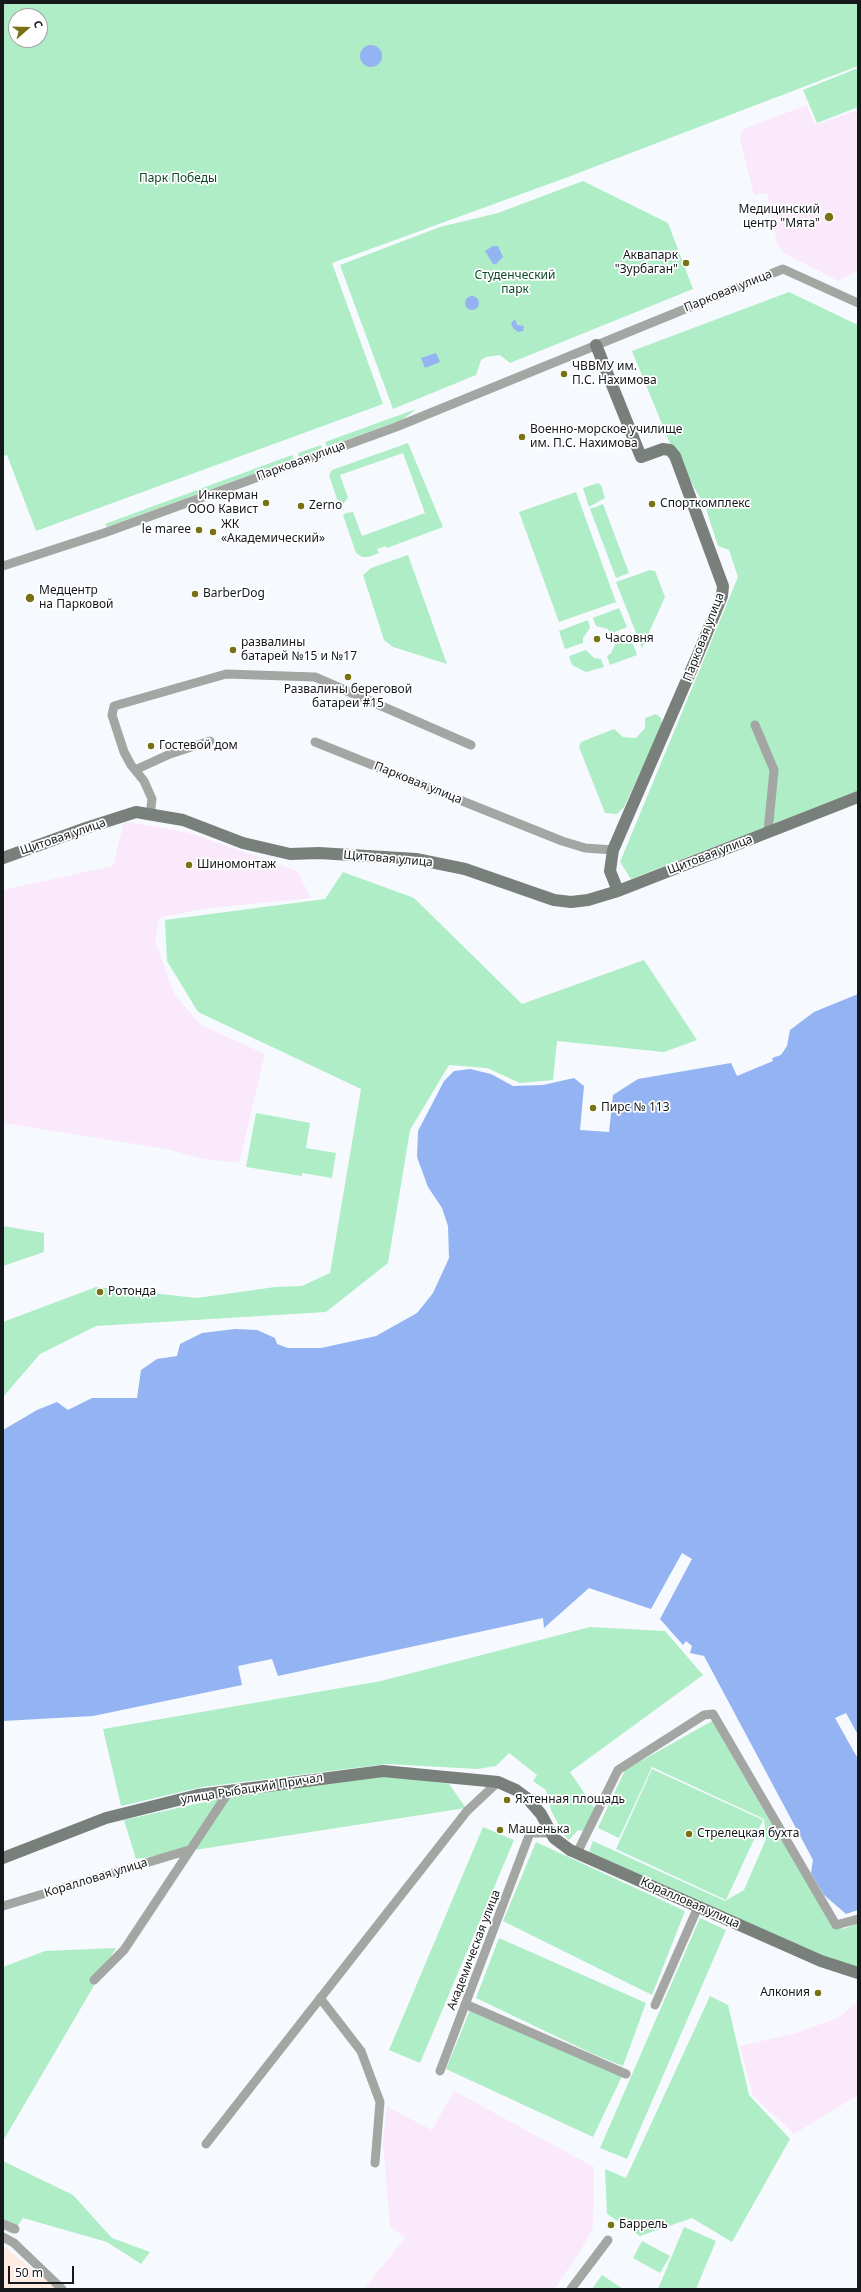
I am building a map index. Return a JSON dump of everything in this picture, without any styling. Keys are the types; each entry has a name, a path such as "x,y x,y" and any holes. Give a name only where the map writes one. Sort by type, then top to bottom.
{"street":[{"name":"Парковая улица","path":"3,566 104,532 396,427 783,269 858,303"},
{"name":"Парковая улица","path":"596,345 641,457 663,449 670,450 675,456 723,586 722,596 699,652 613,850 610,871 618,891"},
{"path":"150,815 152,799 144,781 124,752 112,715 114,706 226,674 315,677 470,745"},
{"path":"755,724 774,770 768,832"},
{"path":"135,770 170,754 210,741"},
{"name":"Парковая улица","path":"315,742 562,841 585,848 613,850"},
{"name":"Щитовая улица","path":"3,858 86,828 136,812 183,820 242,843 290,854 319,853 416,859 466,869 554,900 571,902 588,900 618,891 858,797"},
{"path":"577,1853 618,1770 704,1715 713,1714 836,1925 858,1919"},
{"name":"улица Рыбацкий Причал","path":"3,1858 106,1818 198,1795 230,1790 383,1771 504,1784"},
{"path":"206,2144 467,1811 504,1784"},
{"name":"Коралловая улица","path":"504,1784 534,1806 550,1833 558,1842 577,1853 821,1961 858,1973"},
{"path":"94,1980 124,1950 230,1790"},
{"name":"Академическая улица","path":"440,2071 530,1838 530,1833 550,1833"},
{"name":"Коралловая улица","path":"3,1906 189,1850"},
{"path":"655,2004 698,1907"},
{"path":"320,1998 361,2051 380,2102 375,2163"},
{"path":"465,2004 626,2074"},
{"path":"3,2224 15,2229"},
{"path":"3,2237 14,2243 62,2289"},
{"path":"571,2289 608,2240"}],"shaded area":[{"path":"807,105 815,125 858,110 858,270 838,281 784,253 777,244 767,193 754,195 740,139 743,129"},
{"path":"124,821 190,833 297,871 311,898 202,909 159,918 155,940 174,994 201,1025 265,1054 239,1163 204,1159 166,1149 3,1123 3,890 113,866"},
{"path":"858,2002 858,2095 794,2134 753,2096 740,2046 796,2033 840,2017"},
{"path":"454,2091 594,2167 593,2228 578,2255 554,2289 364,2289 405,2238 390,2226 383,2143 387,2107 432,2130"},
{"path":"3,2246 58,2289 3,2289"}],"green space":[{"name":"Парк Победы","path":"3,3 858,3 858,66 568,177 332,263 383,404 36,531 7,455 3,456"},
{"path":"858,68 858,107 817,123 803,90"},
{"name":"Студенческий парк","path":"583,181 668,223 693,289 510,363 500,355 486,357 481,360 476,375 393,409 340,265 440,227 498,213"},
{"path":"789,292 858,325 858,791 631,879 620,862 738,577 729,550 718,546 706,509 669,441 632,351"},
{"path":"416,409 402,420 327,447 325,442"},
{"path":"408,443 443,527 387,548 386,546 377,549 379,553 368,557 362,557 356,553 343,515 353,512 362,536 425,513 403,453 340,475 348,498 342,505 339,505 329,475 332,470"},
{"path":"321,445 322,448 299,457 298,453"},
{"path":"292,455 294,459 107,527 105,524"},
{"path":"598,483 601,485 605,498 589,507 583,488"},
{"path":"576,492 616,602 559,622 519,512"},
{"path":"603,504 629,573 616,578 590,509"},
{"path":"408,555 447,664 393,647 384,640 363,575 371,568"},
{"path":"650,570 655,571 665,597 642,648 616,582"},
{"path":"619,608 627,627 610,634 608,629 596,626 593,618"},
{"path":"588,620 590,628 583,638 583,643 565,649 559,631"},
{"path":"629,634 637,655 610,665 607,656 611,653 615,645 614,639"},
{"path":"586,650 594,658 601,659 604,667 586,672 572,665 569,656"},
{"path":"656,714 661,718 662,725 624,807 617,814 605,813 579,747 581,742 614,729 623,737 636,738 645,728 645,718"},
{"path":"343,872 414,898 522,1004 644,960 697,1040 664,1052 557,1041 553,1080 520,1083 487,1068 449,1065 410,1130 388,1263 326,1312 96,1326 40,1354 3,1397 3,1322 96,1287 197,1298 275,1287 302,1286 330,1273 361,1089 198,1012 167,961 165,920 325,899"},
{"path":"256,1113 310,1123 306,1148 336,1153 332,1178 302,1173 302,1176 246,1167"},
{"path":"3,1226 44,1233 44,1252 3,1266"},
{"path":"590,1627 665,1631 703,1675 570,1772 595,1809 584,1831 578,1830 569,1840 563,1834 551,1810 546,1790 533,1781 537,1775 509,1753 496,1766 478,1769 387,1764 202,1787 121,1806 103,1729 381,1681"},
{"path":"712,1721 780,1838 843,1929 858,1923 858,1968 826,1959 589,1852 593,1841 725,1901 744,1890 766,1839 764,1819 652,1767 619,1838 598,1828 625,1770"},
{"name":"Стрелецкая бухта","path":"652,1769 763,1820 726,1900 616,1849"},
{"path":"380,1774 449,1784 466,1808 136,1859 124,1820 236,1795"},
{"path":"483,1827 514,1840 420,2063 389,2050"},
{"path":"536,1842 685,1911 652,1995 503,1921"},
{"path":"700,1918 726,1930 627,2159 600,2148"},
{"path":"499,1938 646,2003 623,2066 593,2054 476,1998"},
{"path":"116,1948 3,2141 3,1967 45,1951"},
{"path":"710,1996 728,2005 749,2095 790,2139 732,2242 692,2218 640,2236 607,2214 605,2169 626,2178"},
{"path":"470,2010 622,2076 593,2137 446,2069"},
{"path":"3,2161 73,2195 112,2238 150,2252 141,2264 107,2242 23,2218 12,2234 3,2229"},
{"path":"684,2227 716,2241 696,2289 658,2289"},
{"path":"642,2241 670,2256 660,2273 633,2258"},
{"path":"602,2275 623,2289 592,2289"}],"water":[{"path":"371,45 379,48 382,56 379,64 371,67 363,64 360,56 363,48"},
{"path":"493,246 498,246 503,257 496,264 493,264 485,251"},
{"path":"469,296 475,296 479,300 479,306 475,310 469,310 465,306 465,300"},
{"path":"515,319 517,325 524,326 523,331 518,332 513,328 511,323"},
{"path":"436,353 440,362 425,368 421,358"},
{"path":"858,994 858,1735 846,1713 835,1718 858,1759 858,1910 846,1914 824,1895 811,1873 813,1860 704,1656 690,1653 692,1646 686,1641 683,1645 660,1619 692,1559 682,1553 651,1609 589,1588 544,1628 543,1618 278,1676 272,1659 238,1666 242,1685 93,1716 3,1721 3,1430 37,1410 57,1402 68,1410 92,1398 137,1398 141,1370 157,1359 177,1356 180,1344 202,1333 235,1329 257,1330 275,1338 277,1344 288,1348 321,1348 376,1336 417,1313 433,1293 449,1258 448,1226 442,1208 428,1187 417,1157 418,1131 444,1081 454,1071 470,1069 491,1074 513,1086 543,1085 574,1078 584,1086 580,1130 609,1132 613,1095 638,1079 731,1063 737,1076 773,1061 772,1058 781,1055 787,1046 790,1030 814,1012"}],"place":[{"name":"Медицинский центр \"Мята\"","path":"829,217"},
{"name":"Аквапарк \"Зурбаган\"","path":"686,263"},
{"name":"ЧВВМУ им. П.С. Нахимова","path":"564,374"},
{"name":"Военно-морское училище им. П.С. Нахимова","path":"522,437"},
{"name":"Инкерман ООО Кавист","path":"266,503"},
{"name":"Спорткомплекс","path":"652,504"},
{"name":"Zerno","path":"301,506"},
{"name":"le maree","path":"199,530"},
{"name":"ЖК «Академический»","path":"213,532"},
{"name":"BarberDog","path":"195,594"},
{"name":"Медцентр на Парковой","path":"30,598"},
{"name":"Часовня","path":"597,639"},
{"name":"развалины батарей №15 и №17","path":"233,650"},
{"name":"Развалины береговой батареи #15","path":"348,677"},
{"name":"Гостевой дом","path":"151,746"},
{"name":"Шиномонтаж","path":"189,865"},
{"name":"Пирс № 113","path":"593,1108"},
{"name":"Ротонда","path":"100,1292"},
{"name":"Яхтенная площадь","path":"507,1800"},
{"name":"Машенька","path":"500,1830"},
{"name":"Стрелецкая бухта","path":"689,1834"},
{"name":"Алкония","path":"818,1993"},
{"name":"Баррель","path":"611,2225"}]}
